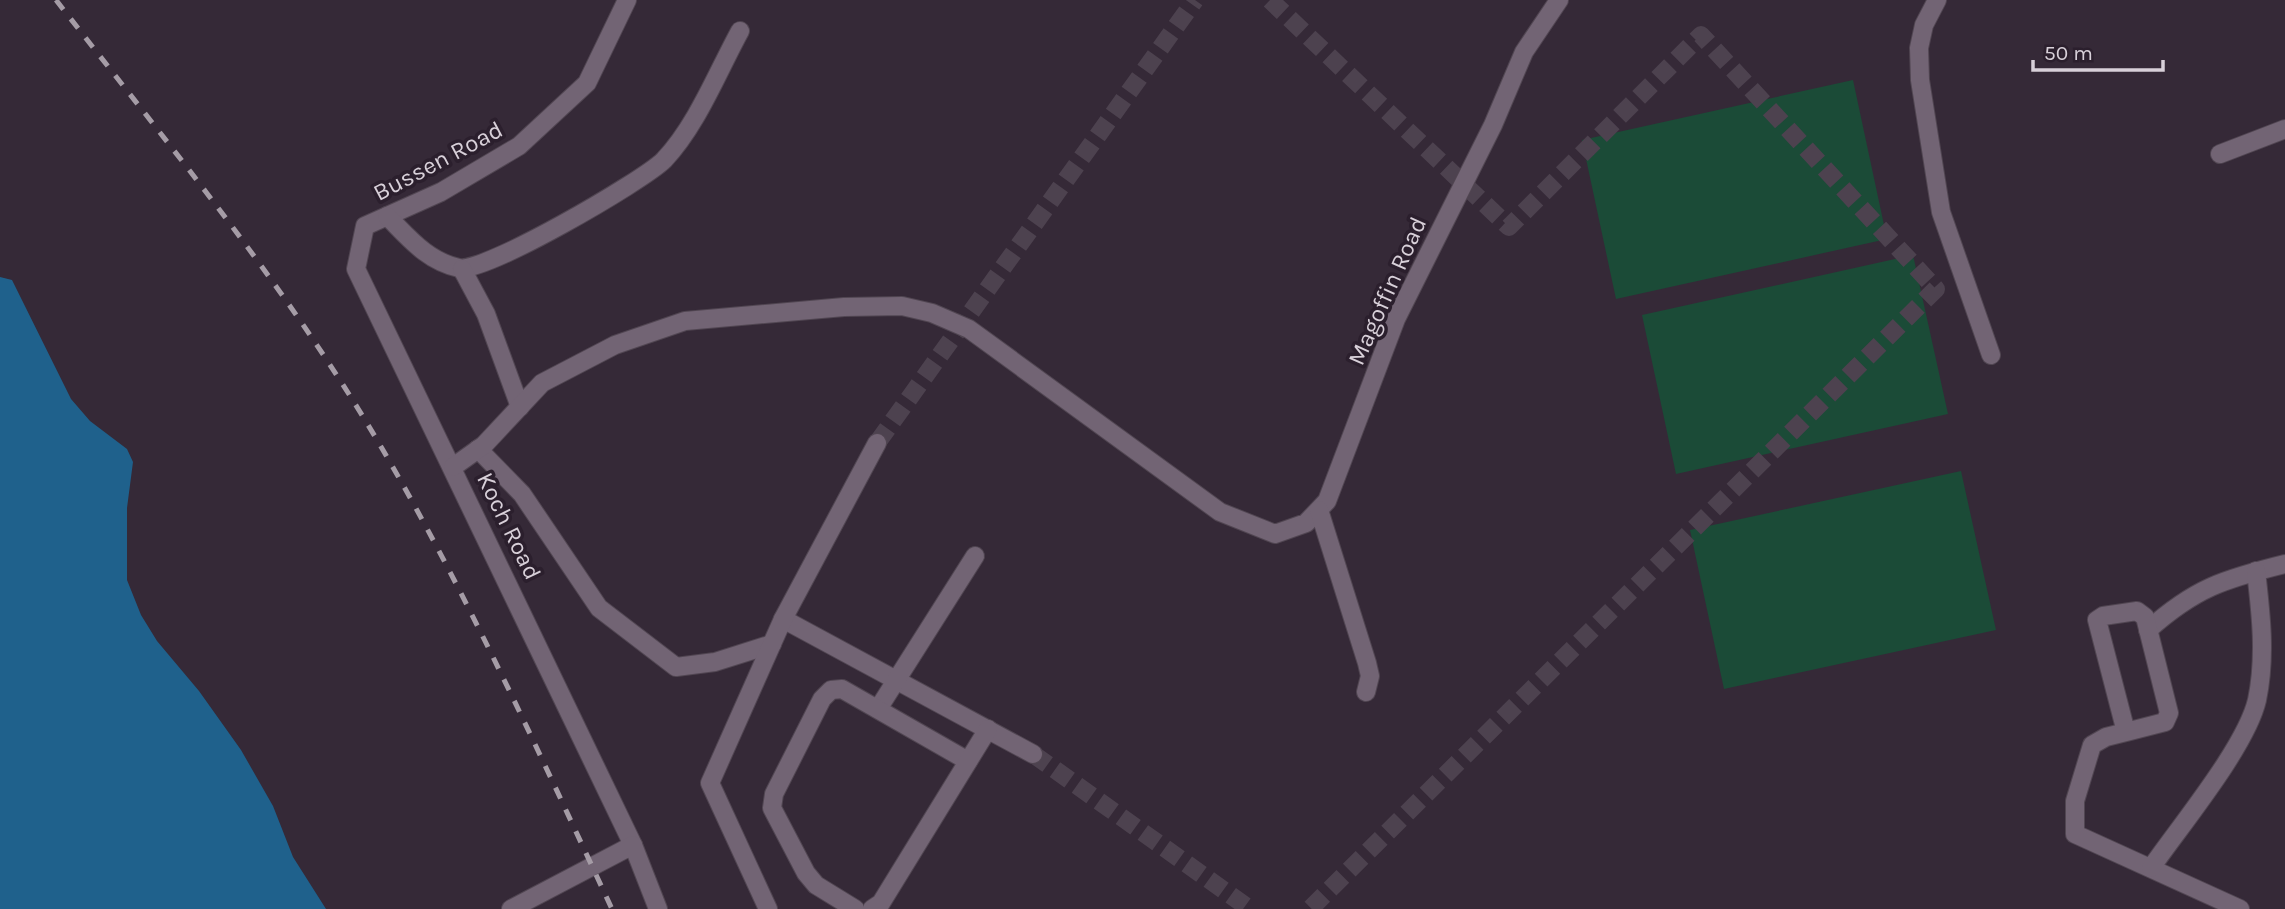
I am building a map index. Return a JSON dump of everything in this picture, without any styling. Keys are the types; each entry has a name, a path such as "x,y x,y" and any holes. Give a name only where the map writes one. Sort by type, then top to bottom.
{"street":[{"name":"Bussen Road","path":"365,226 441,192 519,146 587,83 627,0"},
{"name":"Magoffin Road","path":"520,407 542,383 615,345 685,321 844,307 902,306 932,313 969,329 1220,512 1275,534 1306,523 1327,501 1396,319 1493,125 1524,52 1559,0"},
{"path":"1937,0 1921,37 1920,80 1941,212 1991,355"},
{"path":"387,216 428,257 462,269 492,260 613,197 663,160 685,131 740,32"},
{"path":"2220,154 2285,129"},
{"name":"Koch Road","path":"365,226 356,269 633,845 658,909"},
{"path":"453,467 478,449 520,407 486,314 462,269"},
{"path":"768,909 710,783 783,619 877,443"},
{"path":"478,449 522,494 599,608 676,667 715,662 772,643"},
{"path":"1319,510 1367,663 1370,676 1366,692"},
{"path":"878,709 895,678 975,556"},
{"path":"2148,630 2179,603 2202,589 2285,564"},
{"path":"2151,868 2235,747 2256,703 2262,670 2262,619 2256,571"},
{"path":"2126,732 2097,620 2103,616 2137,611 2145,617 2169,713 2165,722 2126,732 2106,737 2092,746 2075,802 2075,834 2240,909"},
{"path":"783,619 1033,754"},
{"path":"855,909 811,879 772,808 774,794 822,699 831,690 842,689 968,761"},
{"path":"872,909 881,903 988,729"},
{"path":"511,909 633,845"}],"green space":[{"path":"1853,80 1887,239 1616,299 1582,140"},
{"path":"1913,255 1948,414 1676,474 1642,315"},
{"path":"1961,471 1996,630 1724,689 1690,530"}],"water":[{"path":"0,277 12,280 71,399 90,421 127,449 133,462 127,508 127,580 141,615 157,641 199,691 241,750 273,806 293,857 326,909 0,909"}],"tunnel":[{"path":"877,443 1195,0"},
{"path":"1270,0 1509,227 1701,35 1936,289 1310,909"},
{"path":"1033,754 1250,909"}],"railway":[{"path":"56,0 229,223 351,397 448,567 532,737 612,909"}]}
